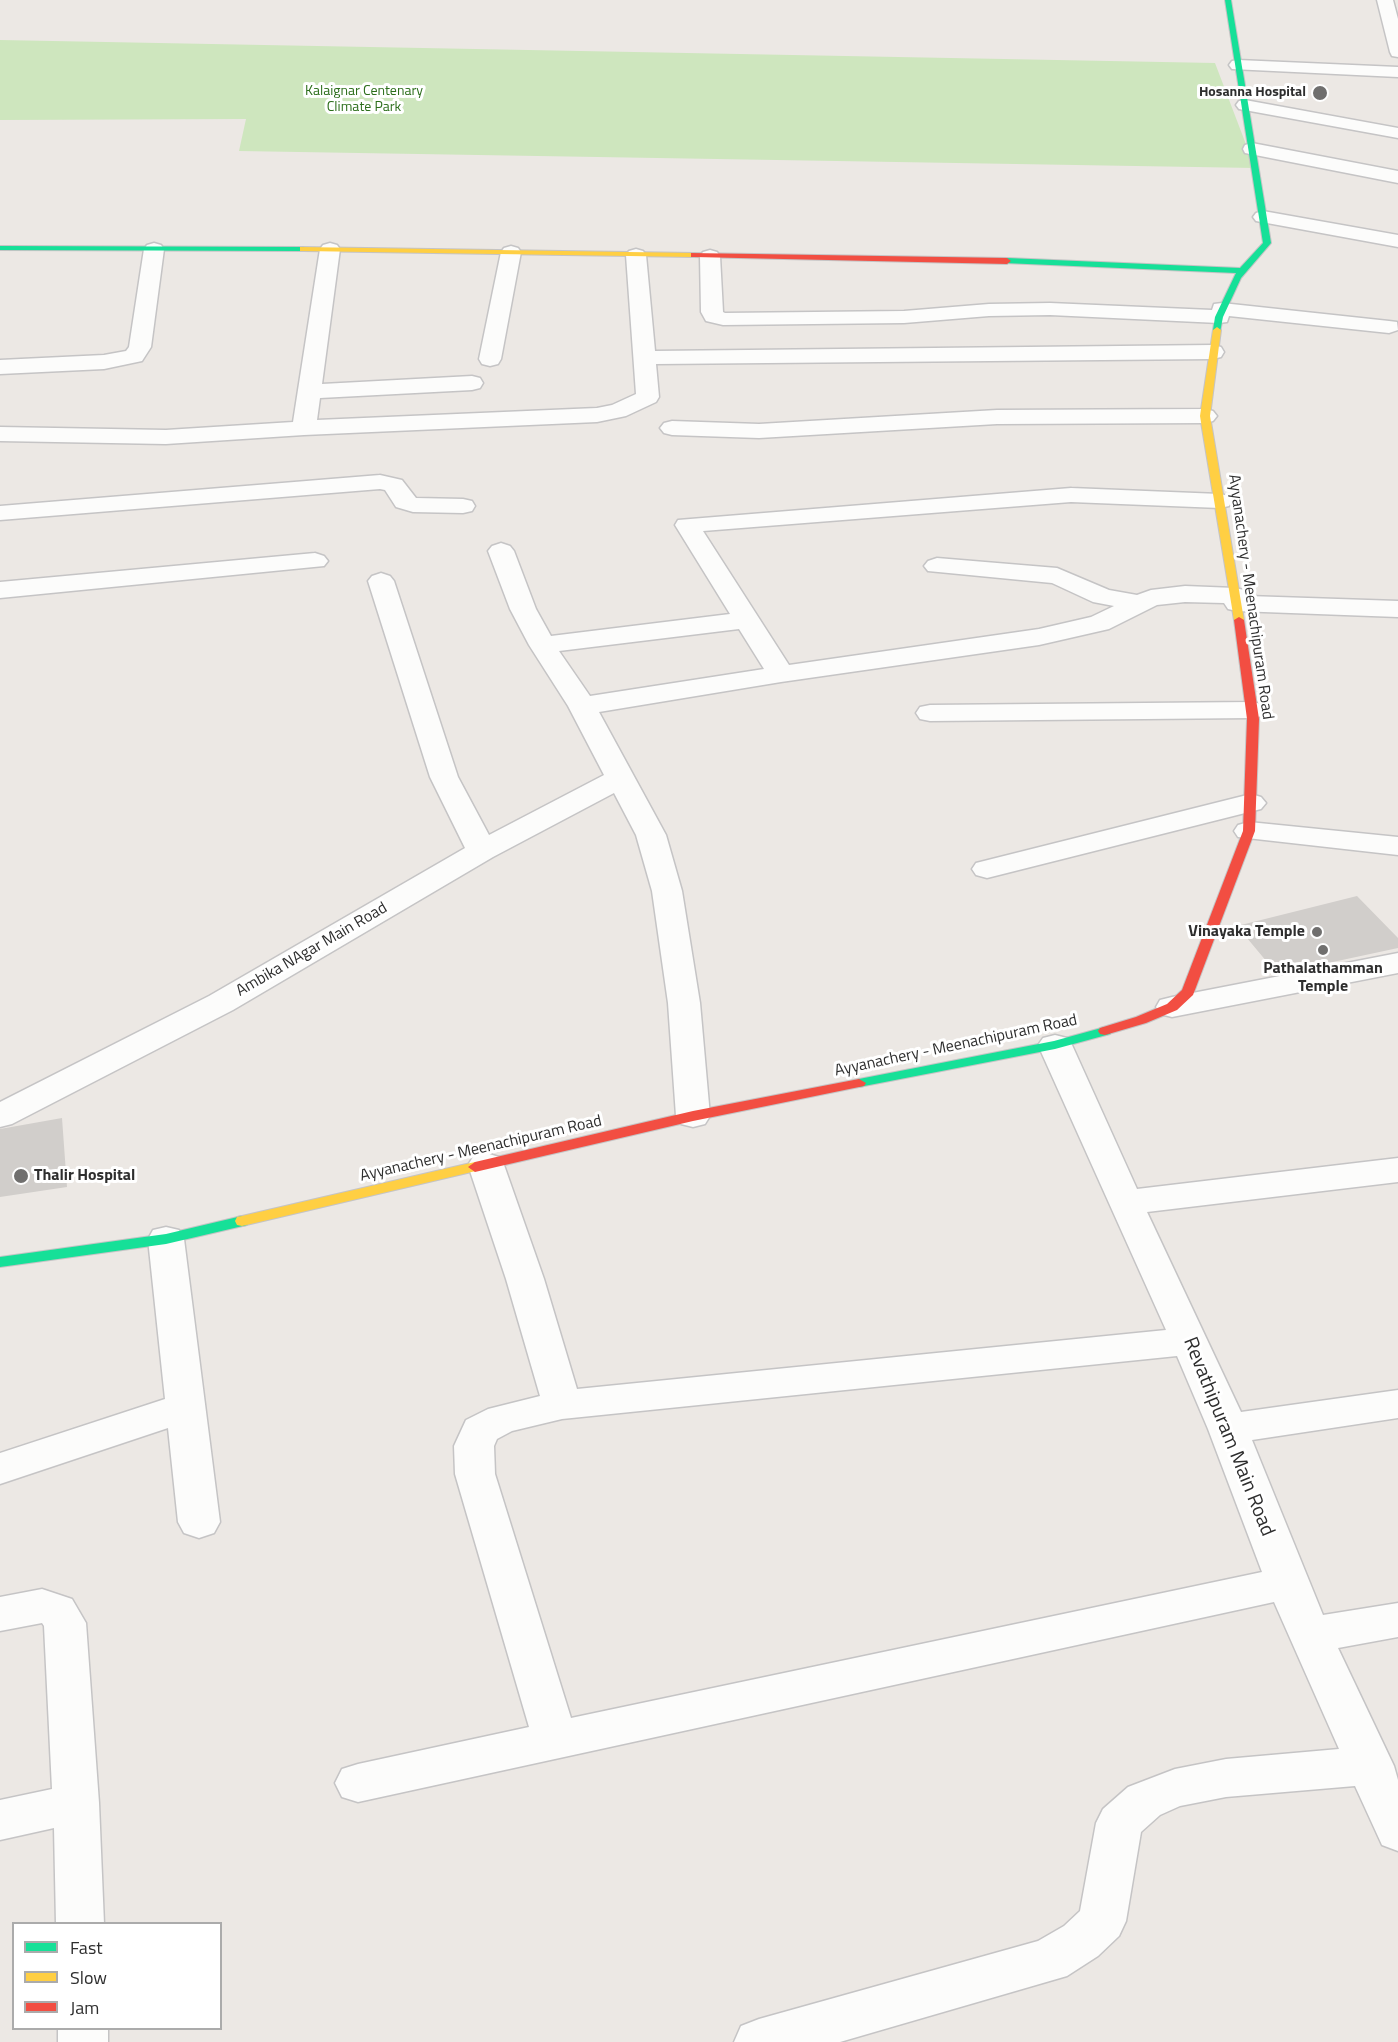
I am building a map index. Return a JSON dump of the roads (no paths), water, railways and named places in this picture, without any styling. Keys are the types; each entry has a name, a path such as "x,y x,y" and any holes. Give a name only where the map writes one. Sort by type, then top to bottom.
{"street":[{"name":"Ayyanachery - Meenachipuram Road","path":"0,1262 166,1239 693,1116 1055,1045 1140,1020 1172,1007 1188,992 1250,817 1252,710 1205,416 1213,352 1221,313 1237,277 1267,243 1228,0"},
{"path":"1385,0 1398,52"},
{"path":"1238,64 1398,72"},
{"path":"1245,105 1398,133"},
{"path":"1252,149 1398,177"},
{"path":"1263,217 1398,242"},
{"path":"0,248 330,249 956,259 1242,271"},
{"path":"0,367 104,362 134,356 140,347 154,249"},
{"path":"304,428 330,249"},
{"path":"490,359 511,252"},
{"path":"0,434 166,437 304,428 597,415 618,411 648,397 636,255"},
{"path":"710,256 712,312 714,316 723,319 903,317 989,310 1050,309 1221,313 1389,327"},
{"path":"645,358 1213,352"},
{"path":"308,392 472,383"},
{"path":"672,428 759,431 997,417 1205,416"},
{"path":"0,513 380,482 393,484 407,503 463,506"},
{"path":"782,674 687,525 1071,495 1220,501"},
{"path":"501,551 523,609 542,645 582,706 651,835 667,891 684,1003 693,1116"},
{"path":"0,590 315,561"},
{"path":"937,566 1058,576 1102,596 1139,603"},
{"path":"381,581 444,777 482,851"},
{"path":"582,706 1077,630 1100,623 1139,603 1166,595 1398,609"},
{"path":"542,645 747,620"},
{"path":"930,713 1252,710"},
{"name":"Ambika NAgar Main Road","path":"0,1116 222,1003 482,851 620,778"},
{"path":"987,869 1250,817 1398,846"},
{"path":"1172,1007 1398,963"},
{"name":"Revathipuram Main Road","path":"1055,1045 1125,1203 1190,1341 1228,1429 1287,1583 1371,1766 1398,1831"},
{"path":"486,1165 525,1279 562,1405"},
{"path":"1125,1203 1398,1170"},
{"path":"166,1239 199,1522"},
{"path":"555,1741 475,1474 474,1446 480,1430 502,1419 562,1405 1190,1341"},
{"path":"1228,1429 1398,1404"},
{"path":"0,1469 185,1407"},
{"path":"358,1783 1287,1583"},
{"path":"0,1614 42,1606 57,1611 65,1623 76,1803 80,1922"},
{"path":"1310,1635 1398,1620"},
{"path":"759,2042 1050,1960 1082,1941 1102,1920 1119,1823 1144,1801 1175,1788 1226,1778 1371,1766"},
{"path":"0,1820 76,1803"}],"place":[{"name":"Hosanna Hospital","path":"1320,93"},
{"name":"Vinayaka Temple","path":"1317,932"},
{"name":"Pathalathamman Temple","path":"1323,950"},
{"name":"Thalir Hospital","path":"21,1176"}],"park label":[{"name":"Kalaignar Centenary Climate Park","path":"364,100"}]}
